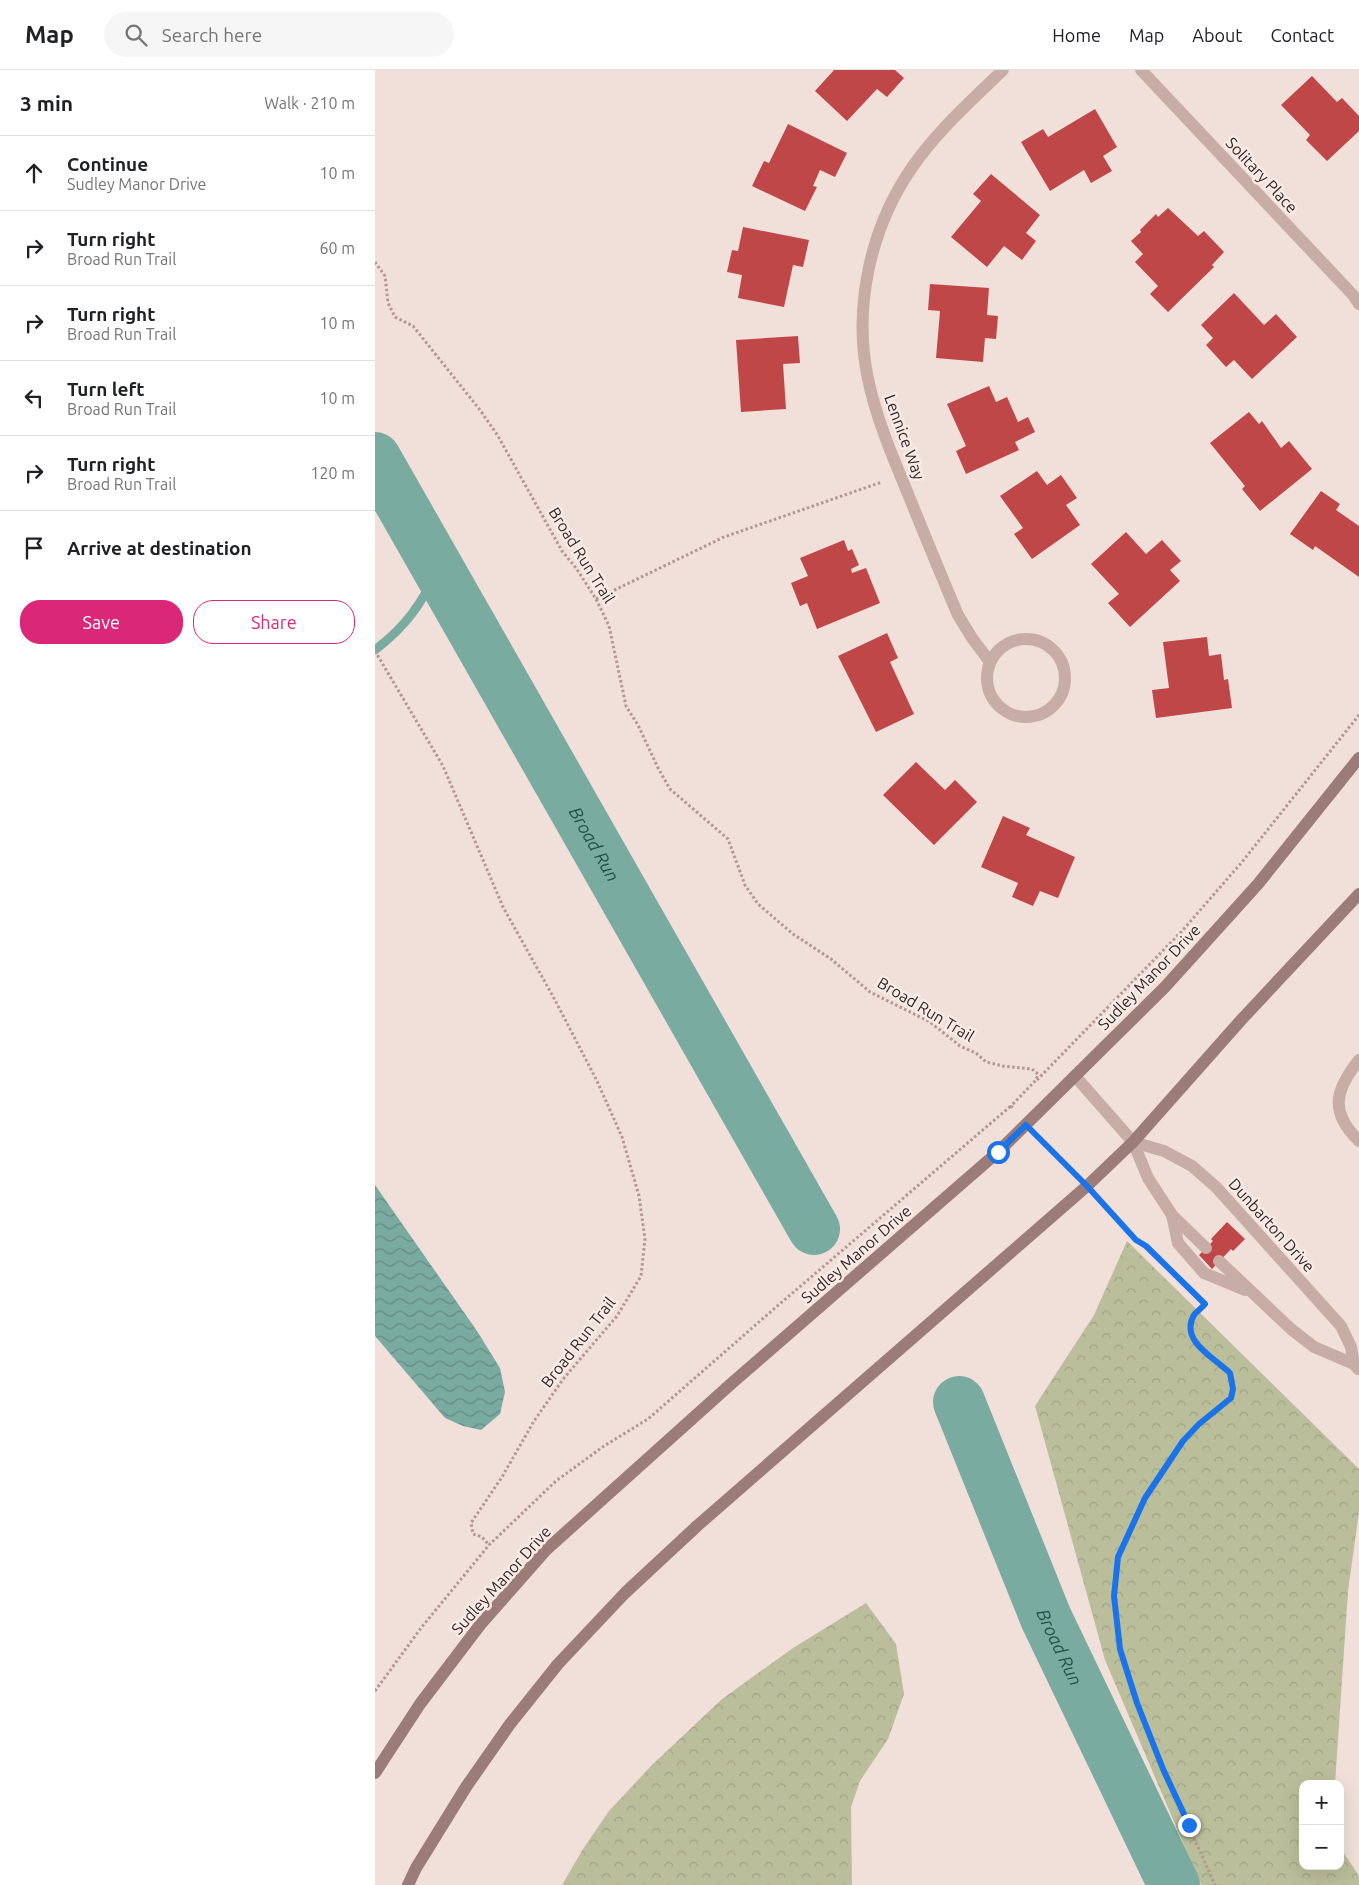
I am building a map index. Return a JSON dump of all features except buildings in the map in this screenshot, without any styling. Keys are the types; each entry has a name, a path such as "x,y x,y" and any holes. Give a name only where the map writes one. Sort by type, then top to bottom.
{"main road":[{"name":"Sudley Manor Drive","path":"375,1772 420,1704 480,1625 546,1550 732,1383 998,1152 1026,1125 1165,987 1258,884 1359,758"},
{"path":"408,1885 416,1868 466,1787 510,1724 558,1664 625,1593 697,1526 1087,1186 1133,1142 1243,1019 1359,894"}],"street":[{"name":"Lennice Way","path":"990,662 957,615 879,422 867,377 863,331 866,285 873,249 887,213 910,170 939,132 1003,70"},
{"name":"Solitary Place","path":"1141,70 1353,295 1359,304"},
{"path":"1021,639 1047,644 1057,653 1064,672 1063,691 1057,703 1047,712 1036,716 1023,717 1011,714 1000,708 992,698 987,674 990,662 998,651 1008,643 1021,639"},
{"path":"1359,1060 1345,1078 1339,1095 1340,1113 1346,1126 1359,1141"},
{"name":"Dunbarton Drive","path":"1075,1076 1133,1142 1148,1178 1172,1215 1206,1248"},
{"name":"Dunbarton Drive","path":"1133,1142 1164,1151 1192,1166 1216,1187 1341,1326 1351,1347 1356,1367"},
{"name":"Dunbarton Drive","path":"1172,1215 1178,1244 1204,1273 1250,1292"},
{"name":"Dunbarton Drive","path":"1219,1261 1291,1330 1314,1347 1356,1367"}],"path":[{"name":"Broad Run Trail","path":"375,262 385,276 389,303 395,316 413,326 480,410 498,436 562,551 576,568 596,599 609,626 625,706 638,725 658,768 670,788 728,839 745,885 758,904 793,934 831,959 870,992 930,1022 960,1046 976,1053 986,1062 1032,1069 1038,1074 1036,1080 1011,1106"},
{"path":"596,599 725,537 901,476"},
{"name":"Broad Run Trail","path":"375,651 443,766 503,907 563,1016 619,1129 639,1196 645,1238 641,1276 617,1316 563,1378 534,1421 502,1477 471,1523 473,1534 482,1537 489,1545"},
{"path":"375,1691 421,1628 489,1545 556,1481 604,1446 648,1420 775,1308 1011,1106 1182,931 1248,855 1359,715"},
{"path":"1011,1106 1026,1125 1087,1186 1136,1240 1146,1246 1172,1272"},
{"path":"1192,1291 1205,1304 1195,1315 1191,1326 1193,1338 1201,1350 1230,1373 1233,1389 1231,1398 1199,1424 1183,1441 1145,1498 1118,1557 1114,1596 1120,1649 1137,1703 1163,1769 1215,1885"}],"green space":[{"path":"1127,1241 1359,1469 1359,1512 1348,1591 1335,1780 1299,1780 1299,1870 1344,1870 1344,1853 1359,1876 1359,1885 1201,1885 1105,1660 1035,1406 1094,1315"},
{"path":"866,1603 896,1644 904,1694 888,1739 860,1781 851,1807 852,1885 562,1885 583,1849 609,1811 652,1765 722,1699 793,1648"}],"water":[{"path":"375,1185 477,1331 500,1368 505,1392 500,1414 481,1430 463,1426 445,1418 375,1336"}],"waterway":[{"name":"Broad Run","path":"375,458 814,1229"},
{"path":"375,650 395,633 412,614 437,570"},
{"name":"Broad Run","path":"959,1402 1046,1618 1174,1885"}],"route":[{"path":"998,1152 1026,1125 1087,1186 1136,1240 1146,1246 1205,1304 1195,1315 1191,1326 1193,1338 1201,1350 1230,1373 1233,1389 1231,1398 1199,1424 1183,1441 1145,1498 1118,1557 1114,1596 1120,1649 1137,1703 1163,1769 1189,1825"}]}
